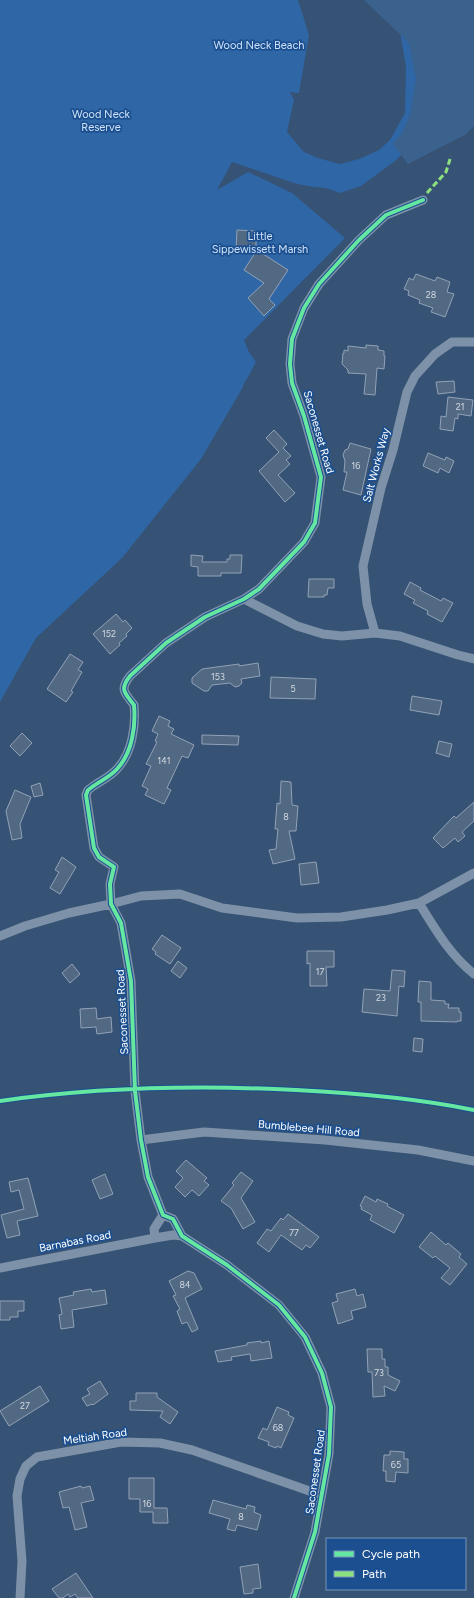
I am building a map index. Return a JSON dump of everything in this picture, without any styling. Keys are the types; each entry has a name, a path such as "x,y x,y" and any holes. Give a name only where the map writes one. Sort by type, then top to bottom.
{"street":[{"name":"Saconesset Road","path":"294,1598 315,1532 329,1454 331,1407 322,1373 305,1337 279,1305 227,1265 182,1236 173,1219 163,1214 148,1178 138,1115 131,981 121,923 111,904 110,884 114,867 99,857 94,848 86,797 88,790 116,770 130,748 135,713 134,705 126,697 123,690 126,681 166,643 205,617 244,599 259,589 304,542 315,523 321,477 304,416 292,383 290,364 292,339 304,308 319,284 378,221 386,215 423,200"},
{"name":"Salt Works Way","path":"376,633 367,604 362,566 407,392 415,376 435,354 452,342 474,342"},
{"path":"244,599 297,626 323,634 342,636 376,633 400,636 474,659"},
{"path":"0,936 25,926 69,913 141,896 180,894 222,908 297,918 342,917 419,903 474,873"},
{"path":"419,903 439,936 460,963 474,974"},
{"name":"Bumblebee Hill Road","path":"141,1140 204,1132 325,1140 411,1149 474,1161"},
{"path":"155,1238 154,1229 163,1214"},
{"name":"Barnabas Road","path":"0,1268 155,1238 173,1235 182,1236"},
{"name":"Meltiah Road","path":"20,1598 22,1561 17,1496 20,1479 26,1466 37,1457 121,1442 160,1442 192,1450 321,1495"}],"green space":[{"path":"0,0 298,0 309,35 299,93 290,92 294,100 287,132 304,152 318,158 340,164 359,159 379,150 390,140 405,113 406,67 398,20 430,0 406,151 395,161 361,186 340,193 326,188 297,184 232,162 217,190 248,172 292,193 345,238 244,340 249,352 256,362 201,459 122,558 36,638 0,702"}],"shaded area":[{"path":"364,0 474,0 474,126 465,135 408,164 393,144 402,133 410,115 416,79 409,43"}],"building":[{"path":"237,230 256,231 256,251 236,251"},
{"path":"257,250 288,270 269,299 275,305 264,316 248,298 264,283 244,270"},
{"path":"416,274 435,281 437,277 450,282 447,292 454,294 445,317 431,312 433,308 419,303 420,300 408,295 409,291 404,289 409,278 413,280"},
{"path":"366,345 378,346 378,350 384,351 385,356 384,369 377,368 375,395 364,394 366,374 348,373 348,370 342,364 344,350 348,351 348,346 366,348"},
{"path":"454,381 455,392 438,394 436,382"},
{"path":"448,397 473,400 471,416 458,414 458,419 455,418 453,431 440,429 441,416 446,417"},
{"path":"274,430 287,444 283,448 291,456 286,460 290,464 278,475 295,493 285,502 259,471 279,452 266,438"},
{"path":"350,443 371,449 361,495 343,490 347,472 344,472 345,461 343,455 345,450 348,449"},
{"path":"428,453 445,460 446,457 454,461 449,473 440,468 438,473 423,466"},
{"path":"191,555 203,556 202,562 227,562 227,559 230,559 230,555 242,555 241,573 221,573 221,576 198,576 198,567 191,566"},
{"path":"309,579 334,579 334,588 328,588 327,595 324,595 324,597 308,597"},
{"path":"410,582 421,588 420,590 441,601 443,598 453,603 442,622 427,614 428,611 413,603 415,600 404,594"},
{"path":"116,614 123,622 125,620 132,628 126,634 127,636 119,643 120,645 110,654 93,634"},
{"path":"70,654 83,662 78,670 82,672 71,691 73,692 66,702 47,689"},
{"path":"258,663 260,676 241,679 242,683 239,686 235,687 230,683 212,685 208,691 204,691 192,683 192,678 202,669"},
{"path":"271,677 316,679 315,699 270,698"},
{"path":"412,696 442,701 439,715 410,710"},
{"path":"159,716 170,721 168,726 174,729 171,734 194,745 188,758 182,756 167,788 171,790 164,804 145,795 148,789 142,786 151,766 146,764 157,742 155,741 158,734 152,731"},
{"path":"22,733 32,743 20,756 10,746"},
{"path":"202,735 239,736 238,745 202,744"},
{"path":"439,741 452,744 449,757 436,753"},
{"path":"281,781 291,782 292,805 298,806 296,831 289,831 295,859 273,864 269,850 276,849 278,829 275,829 277,803 280,804"},
{"path":"40,783 43,795 34,797 31,786"},
{"path":"15,790 31,797 20,824 22,838 12,840 6,811"},
{"path":"474,802 474,821 462,832 465,836 458,842 455,838 443,848 433,838 454,816 456,818"},
{"path":"62,857 76,867 60,894 50,888 59,872 55,870"},
{"path":"316,862 319,883 301,885 299,864"},
{"path":"162,935 181,948 170,964 155,954 156,952 152,949"},
{"path":"307,951 334,951 334,967 326,967 327,986 310,986 310,963 307,964"},
{"path":"178,961 187,968 180,978 171,971"},
{"path":"72,964 80,974 70,983 62,973"},
{"path":"392,970 405,971 404,987 399,986 397,1016 362,1012 364,989 390,991"},
{"path":"419,981 431,982 431,1000 445,1001 445,1004 449,1004 448,1008 459,1008 459,1012 461,1012 461,1021 421,1021 421,1002 418,1002"},
{"path":"96,1008 97,1019 111,1017 112,1032 97,1034 96,1027 81,1028 80,1009"},
{"path":"414,1038 423,1039 422,1052 413,1051"},
{"path":"186,1160 207,1178 204,1181 209,1185 199,1196 192,1190 185,1197 175,1187 183,1178 176,1171"},
{"path":"241,1172 253,1181 241,1198 255,1222 243,1229 231,1208 221,1201 234,1185 232,1183"},
{"path":"105,1174 113,1194 100,1199 92,1180"},
{"path":"28,1178 38,1216 17,1221 20,1235 7,1238 1,1215 24,1209 19,1190 11,1192 9,1182"},
{"path":"365,1196 376,1202 377,1199 388,1204 387,1206 404,1215 394,1233 370,1220 372,1215 361,1209 362,1207 360,1206"},
{"path":"288,1214 319,1237 310,1248 306,1245 302,1250 281,1235 269,1252 257,1243 267,1229 271,1231 281,1218 283,1220"},
{"path":"431,1232 446,1245 448,1243 461,1254 459,1257 467,1264 450,1285 441,1278 450,1268 435,1256 433,1258 419,1247"},
{"path":"188,1271 194,1273 202,1289 185,1298 198,1329 192,1332 187,1322 182,1324 177,1311 180,1309 173,1296 176,1295 169,1281"},
{"path":"91,1289 92,1292 105,1290 107,1304 72,1310 74,1327 61,1329 59,1315 62,1314 59,1298 74,1295 73,1292"},
{"path":"355,1289 357,1296 363,1294 366,1307 351,1311 353,1319 338,1324 332,1303 338,1301 336,1294"},
{"path":"0,1301 24,1301 24,1311 18,1311 18,1317 10,1317 10,1320 0,1320"},
{"path":"261,1341 261,1343 269,1341 272,1358 251,1361 250,1354 231,1357 232,1360 218,1362 215,1351"},
{"path":"367,1349 382,1349 382,1359 385,1359 385,1367 388,1367 388,1375 400,1381 395,1391 384,1386 385,1396 373,1397 372,1372 368,1372"},
{"path":"100,1381 108,1394 93,1405 87,1406 82,1398 90,1394 87,1389"},
{"path":"40,1386 49,1401 9,1426 0,1411"},
{"path":"136,1393 157,1393 157,1397 178,1412 170,1424 160,1417 163,1411 130,1410 130,1401 136,1401"},
{"path":"277,1407 289,1412 288,1415 294,1418 281,1448 268,1445 269,1442 258,1438 263,1428 267,1430"},
{"path":"390,1451 404,1452 404,1459 408,1459 408,1473 396,1472 395,1482 386,1481 386,1471 383,1471 384,1455 390,1455"},
{"path":"129,1478 154,1478 154,1508 167,1508 168,1523 153,1523 153,1512 140,1512 140,1499 129,1499"},
{"path":"81,1486 82,1488 90,1486 94,1500 81,1503 87,1527 75,1530 69,1507 63,1508 59,1492"},
{"path":"213,1500 246,1509 247,1505 255,1507 254,1512 261,1515 257,1530 237,1525 235,1531 227,1529 230,1519 209,1513"},
{"path":"258,1564 261,1588 253,1589 253,1593 244,1594 240,1567"},
{"path":"76,1573 93,1598 78,1598 75,1594 70,1597 68,1594 63,1598 59,1598 52,1589"}],"marked path":[{"path":"427,193 446,172 451,156"}],"cycle path":[{"path":"294,1598 315,1532 329,1454 331,1407 322,1373 305,1337 279,1305 227,1265 182,1236 173,1219 163,1215 148,1177 141,1140 135,1091 131,981 121,923 111,904 110,884 114,867 99,857 94,848 86,795 88,790 108,777 117,769 122,763 129,748 133,731 134,705 124,691 124,688 130,676 166,643 205,617 244,599 259,589 304,542 315,523 321,477 304,416 292,383 290,364 292,339 304,308 319,284 359,240 386,215 423,200"},
{"path":"0,1101 37,1096 148,1088 259,1088 363,1094 430,1102 474,1110"}],"park label":[{"name":"Wood Neck Beach","path":"259,45"},
{"name":"Wood Neck Reserve","path":"101,120"},
{"name":"Little Sippewissett Marsh","path":"260,242"}]}
